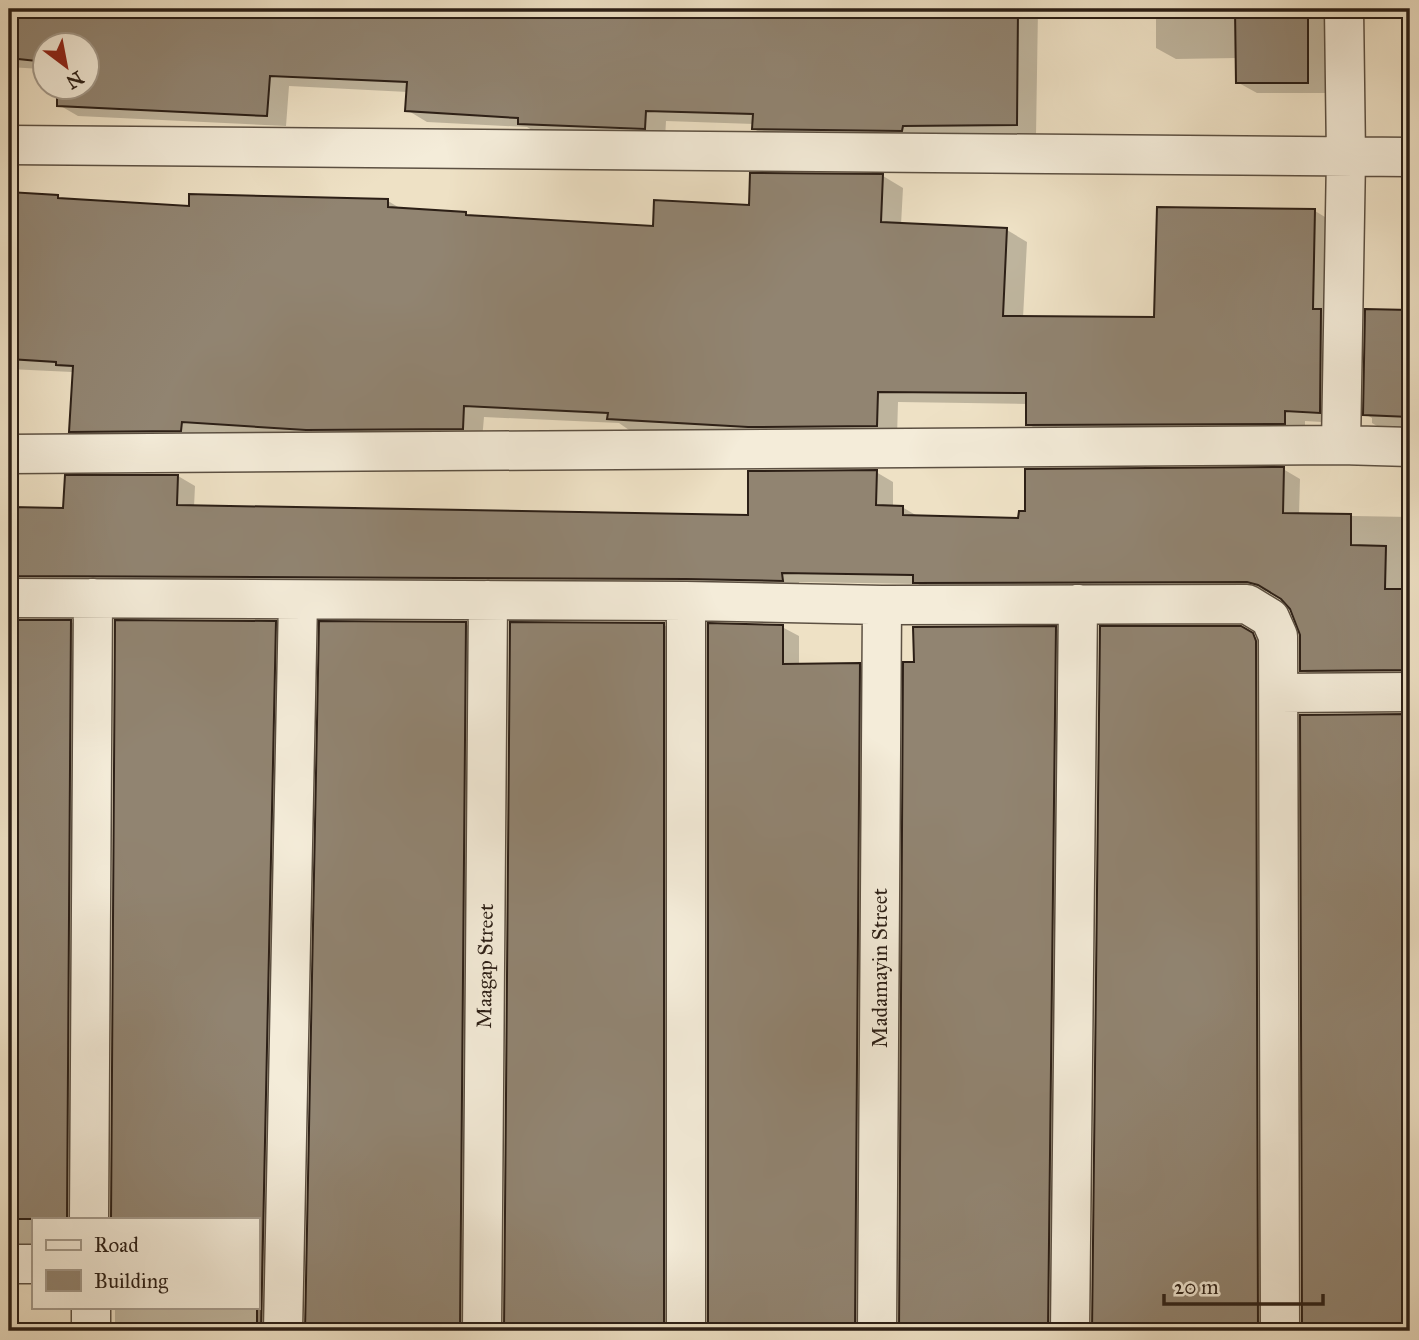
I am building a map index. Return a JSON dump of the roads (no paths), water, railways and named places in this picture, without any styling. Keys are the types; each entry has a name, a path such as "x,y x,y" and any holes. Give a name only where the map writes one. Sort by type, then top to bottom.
{"street":[{"path":"1341,444 1346,157 1344,9"},
{"path":"9,145 1410,157"},
{"path":"9,454 1341,444 1410,447"},
{"path":"9,598 686,601 882,605 1248,604 1270,618 1279,636 1280,1331"},
{"path":"89,1218 93,598"},
{"path":"283,1331 298,600"},
{"name":"Maagap Street","path":"482,1331 488,600"},
{"path":"686,601 686,1331"},
{"path":"1069,1331 1078,604"},
{"name":"Madamayin Street","path":"877,1331 882,605"},
{"path":"1279,693 1410,692"},
{"path":"9,1264 32,1264"},
{"path":"90,1308 91,1331"}]}
